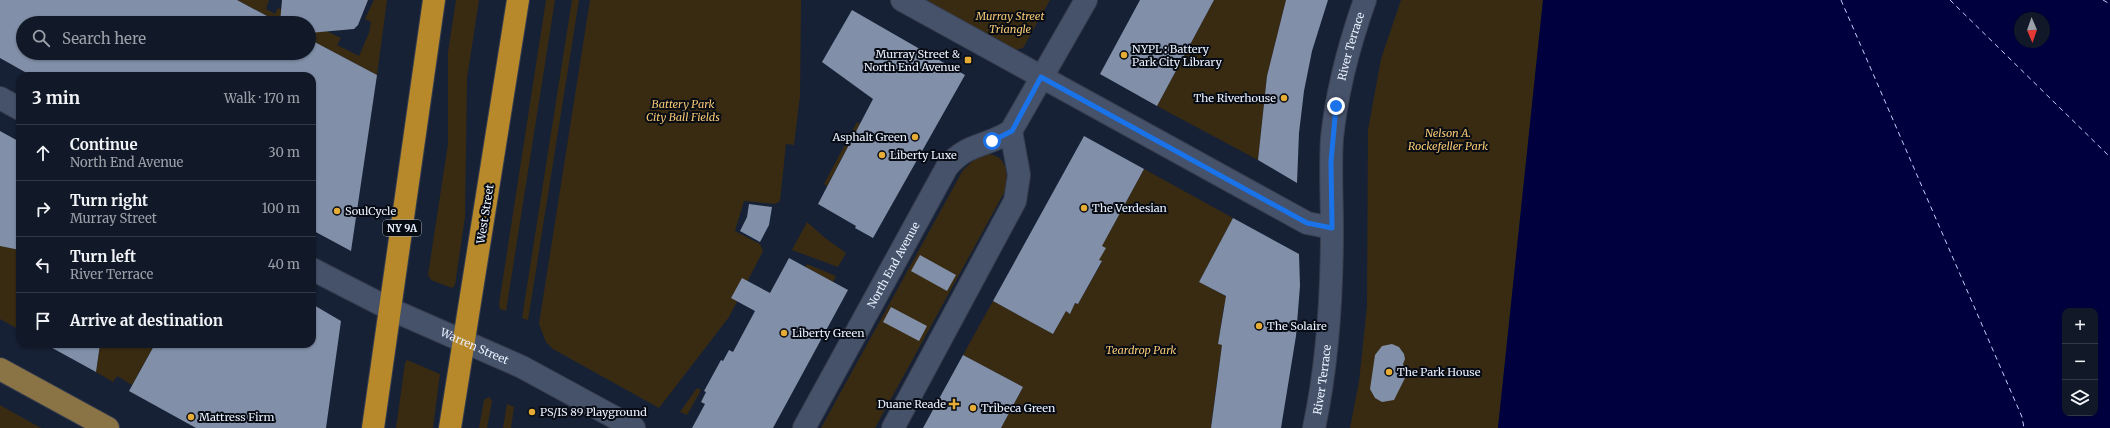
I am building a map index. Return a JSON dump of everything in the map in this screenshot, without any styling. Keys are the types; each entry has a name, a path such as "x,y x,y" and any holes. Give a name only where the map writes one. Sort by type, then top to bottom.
{"highway":[{"name":"NY 9A","path":"372,428 434,0"},
{"name":"West Street","path":"450,428 518,0"}],"main road":[{"path":"0,369 108,428"}],"street":[{"path":"902,0 1307,223 1332,228"},
{"path":"893,428 1015,201 1019,175 1012,131 1041,77 1086,0"},
{"name":"River Terrace","path":"1314,428 1325,369 1329,333 1332,228 1331,162 1336,106 1349,49 1365,0"},
{"path":"0,98 16,107"},
{"name":"North End Avenue","path":"804,428 947,167 961,153 970,148 992,141 1012,131"},
{"name":"Warren Street","path":"316,271 390,309 465,340 522,367 634,428"}],"green space":[{"path":"237,0 269,0 266,9 275,14 278,8 295,16 267,16"},
{"path":"374,0 387,0 377,75 316,43 316,26 341,38 337,45 359,56 369,33 371,22 365,19"},
{"path":"456,0 479,0 467,78 465,217 455,285 452,288 431,280 428,275 448,144 448,52"},
{"path":"546,0 555,0 506,311 500,309 499,304"},
{"path":"572,0 579,0 528,320 522,318"},
{"name":"Battery Park City Ball Fields","path":"590,0 801,0 800,96 794,145 786,144 780,201 775,204 744,201 735,231 760,244 763,251 729,317 659,408 553,349 546,342 539,324"},
{"name":"Murray Street Triangle","path":"924,0 1050,0 1023,48 1015,50"},
{"path":"1214,0 1286,0 1267,76 1258,160 1157,106"},
{"name":"Nelson A. Rockefeller Park","path":"1401,0 1543,0 1498,428 1350,428 1359,382 1367,306 1368,130 1381,59"},
{"path":"857,122 860,124 827,186 824,184"},
{"path":"986,154 999,158 1005,166 1005,191 875,428 821,428 963,170 974,160"},
{"name":"Teardrop Park","path":"1144,169 1233,218 1199,282 1229,298 1228,305 1224,305 1218,344 1222,345 1211,424 1218,428 1001,428 1023,387 963,355 993,301 1053,334 1066,311 1070,313 1075,303 1078,304 1102,262 1099,260 1102,246"},
{"path":"807,222 825,238 846,253 838,267 792,250"},
{"path":"0,246 16,248 16,328 0,319"},
{"path":"807,264 836,276 833,282 805,267"},
{"path":"99,348 153,348 132,385 117,376 113,382 96,372"},
{"path":"407,360 440,374 433,428 396,428 405,363"},
{"path":"697,388 701,390 687,415 680,412"},
{"path":"489,397 492,401 487,428 479,428 484,400"},
{"path":"507,404 514,407 511,428 503,428"},
{"path":"0,405 39,427 42,428 0,428"}],"shaded area":[{"path":"1543,0 2110,0 2110,428 1498,428"}],"building":[{"path":"0,0 237,0 267,16 16,16 16,60 316,60 316,43 377,75 351,251 316,232 316,72 25,72 0,58"},
{"path":"282,0 368,0 358,25 354,29 316,32 316,16 281,16"},
{"name":"The Riverhouse","path":"1140,0 1214,0 1157,106 1100,74"},
{"name":"The Riverhouse","path":"1286,0 1328,0 1312,51 1304,91 1299,133 1297,183 1258,160 1267,76"},
{"name":"Liberty Luxe","path":"852,10 965,75 873,238 855,228 856,226 818,204 873,99 822,62"},
{"path":"0,131 16,140 16,249 0,246"},
{"name":"The Verdesian","path":"1084,136 1144,169 1102,246 1106,248 1099,260 1102,261 1078,304 1075,303 1070,314 1066,311 1053,334 993,301"},
{"path":"749,204 772,207 769,225 760,242 740,231 747,217"},
{"name":"The Solaire","path":"1233,218 1299,254 1300,286 1296,336 1281,428 1211,428 1222,345 1218,344 1226,296 1199,282"},
{"path":"920,255 956,275 947,291 911,271"},
{"name":"Liberty Green","path":"789,258 848,290 773,428 692,428 705,404 701,402 706,392 704,391 721,360 723,361 729,350 733,352 755,311 731,298 742,278 770,293"},
{"path":"316,306 341,321 326,428 196,428 129,391 153,348 316,348"},
{"path":"891,307 927,326 919,341 883,322"},
{"name":"The Park House","path":"1392,344 1399,347 1404,354 1405,359 1403,364 1406,376 1394,400 1382,402 1375,398 1370,389 1375,355 1382,346"},
{"path":"52,348 99,348 96,372"},
{"name":"Tribeca Green","path":"963,355 1023,387 1001,428 923,428"}],"ferry route":[{"path":"1841,0 2022,417 2024,428"},
{"path":"1950,0 2110,157"},
{"path":"2103,0 2110,4"}],"place":[{"name":"NYPL : Battery Park City Library","path":"1124,55"},
{"name":"Murray Street & North End Avenue","path":"968,60"},
{"name":"The Riverhouse","path":"1284,98"},
{"name":"Asphalt Green","path":"915,137"},
{"name":"Liberty Luxe","path":"882,155"},
{"name":"The Verdesian","path":"1084,208"},
{"name":"SoulCycle","path":"337,211"},
{"name":"The Solaire","path":"1259,326"},
{"name":"Liberty Green","path":"784,333"},
{"name":"The Park House","path":"1389,372"},
{"name":"Duane Reade","path":"954,404"},
{"name":"Tribeca Green","path":"973,408"},
{"name":"PS/IS 89 Playground","path":"532,412"},
{"name":"Mattress Firm","path":"191,417"}],"route":[{"path":"992,141 1003,137 1012,131 1041,77 1084,99 1307,223 1332,228 1331,162 1336,106"}]}
